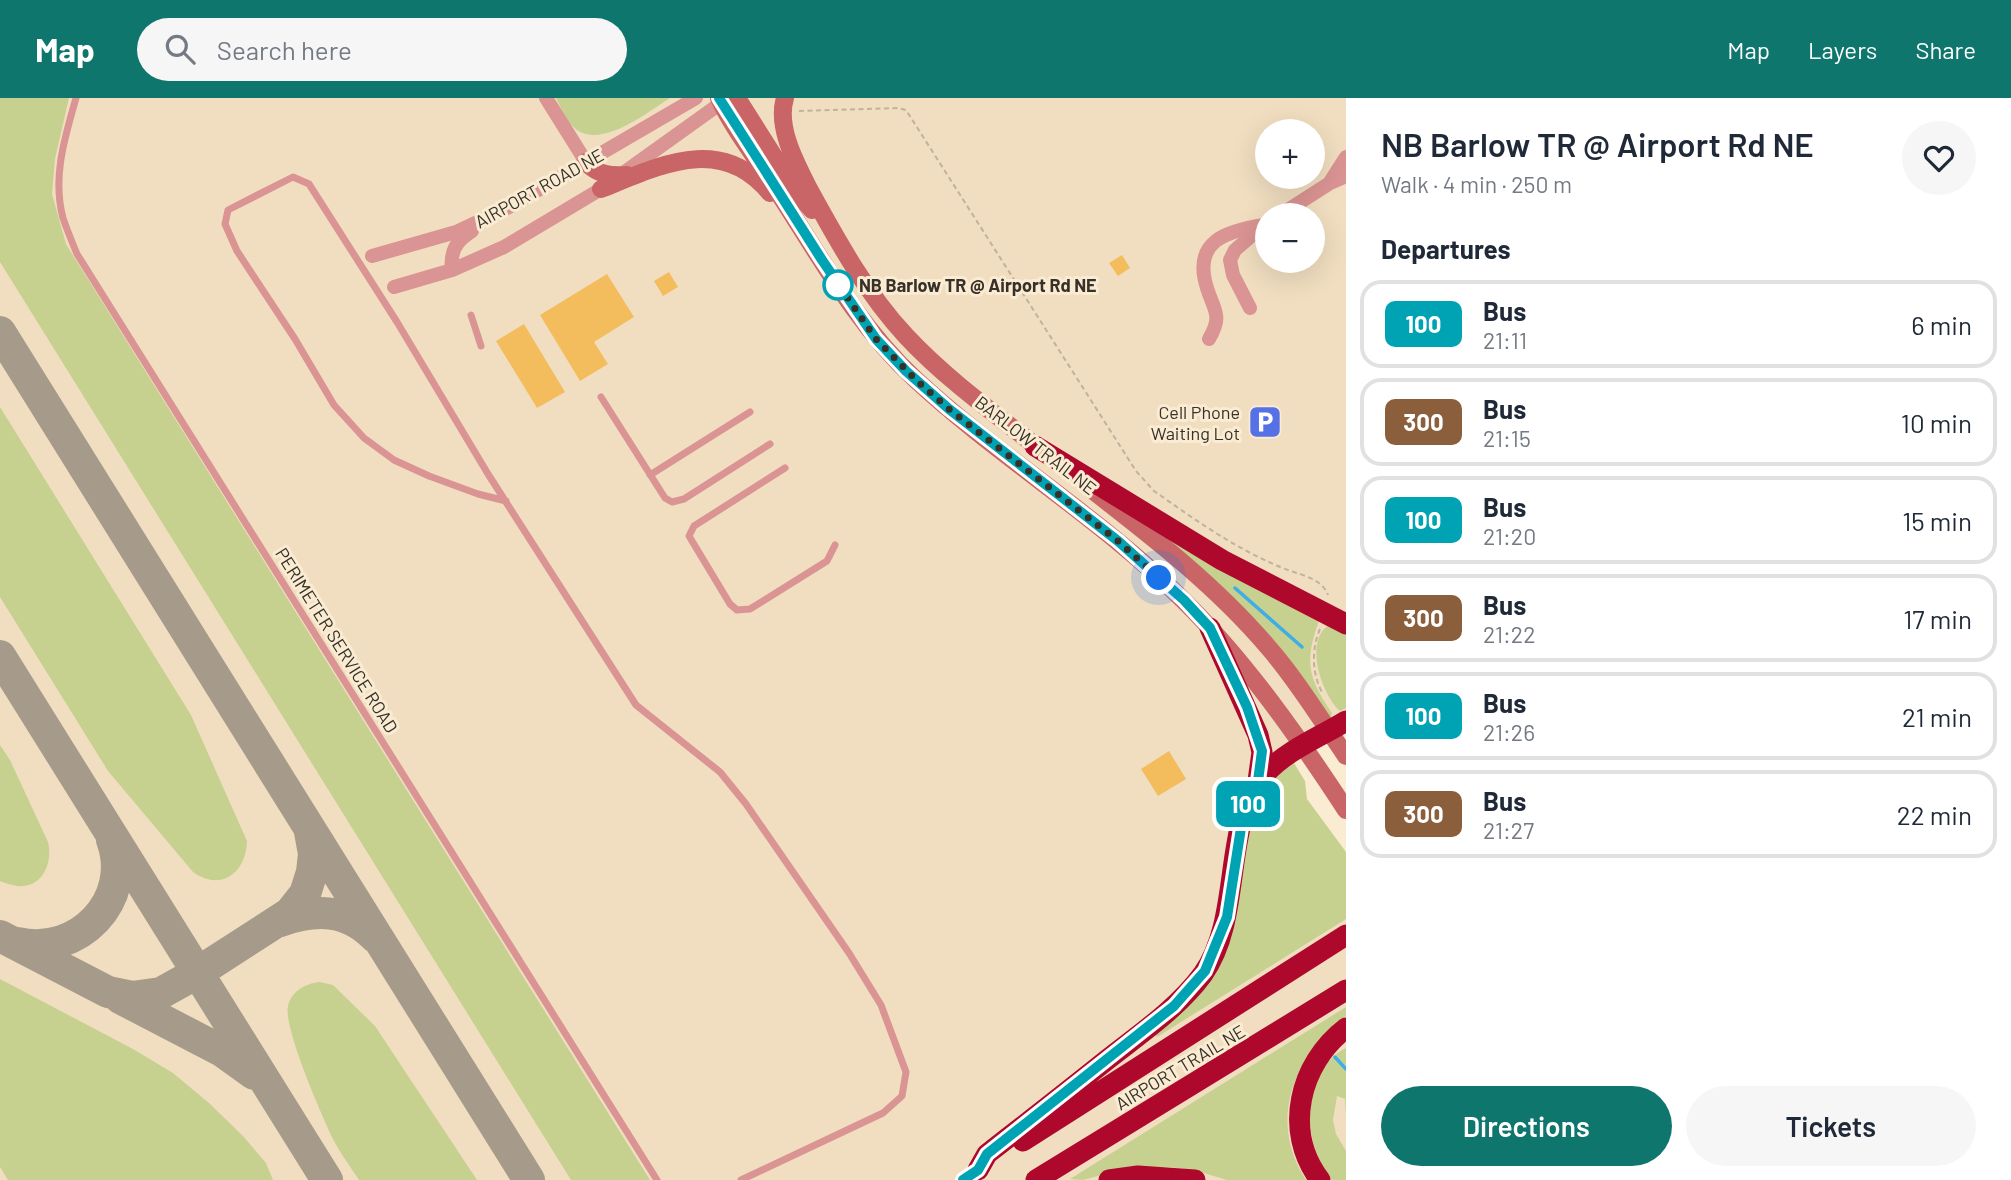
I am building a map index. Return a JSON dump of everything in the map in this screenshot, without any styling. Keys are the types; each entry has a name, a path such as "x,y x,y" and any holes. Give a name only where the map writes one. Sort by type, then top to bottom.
{"highway":[{"path":"1035,446 1222,560 1346,624"},
{"path":"971,1175 987,1154 1174,1006 1205,971 1227,917 1244,815 1258,781 1262,751 1258,735 1210,628"},
{"path":"1258,781 1276,763 1337,726"},
{"name":"AIRPORT TRAIL NE","path":"971,1175 1346,935"},
{"name":"AIRPORT TRAIL NE","path":"1036,1180 1346,990"},
{"path":"1320,1180 1305,1152 1299,1131 1299,1109 1303,1088 1312,1068 1346,1028"},
{"path":"1109,1180 1138,1176 1195,1180"}],"main road":[{"path":"726,99 836,239"},
{"name":"BARLOW TRAIL NE","path":"726,99 808,238 876,339 949,409 1118,541 1184,600 1210,628 1304,746 1346,810"},
{"name":"BARLOW TRAIL NE","path":"788,105 782,112 790,145 804,178 836,239 874,296 905,335 936,366 1149,534 1219,595 1337,726 1346,756"},
{"path":"586,162 596,171 616,176 684,159 698,158 734,165 763,184 808,238"},
{"path":"601,189 654,168"}],"street":[{"path":"546,98 586,162"},
{"name":"AIRPORT ROAD NE","path":"372,256 456,232 509,207 696,98"},
{"path":"394,288 452,270 504,247 601,189 726,99"},
{"path":"1330,183 1346,157"},
{"path":"1299,203 1346,176"},
{"path":"452,270 452,252 457,242 509,207"},
{"path":"1209,339 1216,327 1217,314 1206,287 1203,266 1205,252 1214,239 1255,226"},
{"path":"1250,308 1233,275 1230,260 1236,250 1255,233"}],"lane":[{"name":"PERIMETER SERVICE ROAD","path":"76,98 61,155 59,190 63,218 77,254 657,1180"},
{"path":"506,502 429,476 394,460 364,438 334,405 295,339 237,251 225,224 228,210 293,177 309,184 506,502 636,705 720,772 754,814 849,953 881,1005 906,1072 902,1096 883,1113 741,1180"},
{"path":"471,315 481,346"},
{"path":"601,397 664,498 673,502 684,499 770,444"},
{"path":"650,475 750,412"},
{"path":"785,468 694,526 689,536 730,604 737,610 750,608 827,561 835,545"}],"path":[{"path":"788,105 906,110 1136,471 1154,491 1225,541 1322,584 1329,603"},
{"path":"1323,695 1315,676 1314,664 1317,637 1324,623"}],"shaded area":[{"path":"0,98 1346,98 1346,728 1279,770 1346,878 1346,1180 0,1180"}],"green space":[{"path":"0,98 69,98 55,159 52,194 66,244 650,1180 571,1180 0,262"},
{"path":"556,98 670,98 625,126 599,135 588,134 573,127"},
{"path":"0,407 191,715 247,841 242,862 230,876 213,880 193,872 108,771 0,597"},
{"path":"1147,522 1319,621 1311,648 1311,669 1318,690 1332,713 1331,717 1329,718"},
{"path":"1329,625 1346,633 1346,708 1340,711 1327,693 1316,655 1321,633"},
{"path":"0,745 10,760 48,842 49,858 44,873 40,879 26,886 0,881"},
{"path":"1294,763 1305,781 1307,799 1346,852 1346,919 1157,1037 1154,1033 1206,982 1246,831 1267,783"},
{"path":"0,979 173,1073 243,1136 266,1163 273,1180 8,1180 0,1167"},
{"path":"320,982 333,985 375,1026 477,1180 359,1180 336,1144 304,1072 288,1017 292,996 305,986"},
{"path":"1346,1007 1346,1016 1312,1050 1292,1091 1288,1135 1294,1157 1306,1180 1227,1180 1194,1170 1169,1167 1117,1171 1083,1180 1070,1179"},
{"path":"1346,1048 1346,1116 1345,1099 1337,1096 1333,1120 1336,1134 1346,1151 1346,1180 1332,1180 1314,1147 1310,1109 1320,1074 1331,1059"}],"building":[{"path":"1122,255 1130,268 1118,276 1109,263"},
{"path":"669,272 678,287 663,296 654,281"},
{"path":"607,274 634,317 594,342 608,364 580,381 540,315"},
{"path":"524,324 565,392 537,408 496,341"},
{"path":"1169,751 1186,779 1158,796 1141,769"}],"waterway":[{"path":"1235,588 1302,647"},
{"path":"1335,1057 1346,1069"}],"taxiway":[{"path":"0,332 529,1180"},
{"path":"0,656 327,1180"},
{"path":"0,936 108,992 132,997 161,993 290,913 305,894 312,872 314,854 310,832"},
{"path":"18,943 40,945 61,941 80,932 96,919 108,903 115,883 117,862 112,840"},
{"path":"280,921 318,913 342,916 364,927 375,937"},
{"path":"120,998 222,1051 254,1074"}],"bus line":[{"name":"100","path":"719,98 822,260 876,339 906,371 949,409 1118,541 1184,600 1210,628 1247,707 1262,751 1258,781 1244,815 1238,842 1227,917 1205,971 1174,1006 987,1154 978,1170 963,1180"}],"place":[{"name":"NB Barlow TR @ Airport Rd NE","path":"838,285"},
{"name":"Cell Phone Waiting Lot","path":"1265,422"}],"route":[{"path":"838,285 836,281 876,339 916,380 949,409 1118,541 1159,578"}]}
